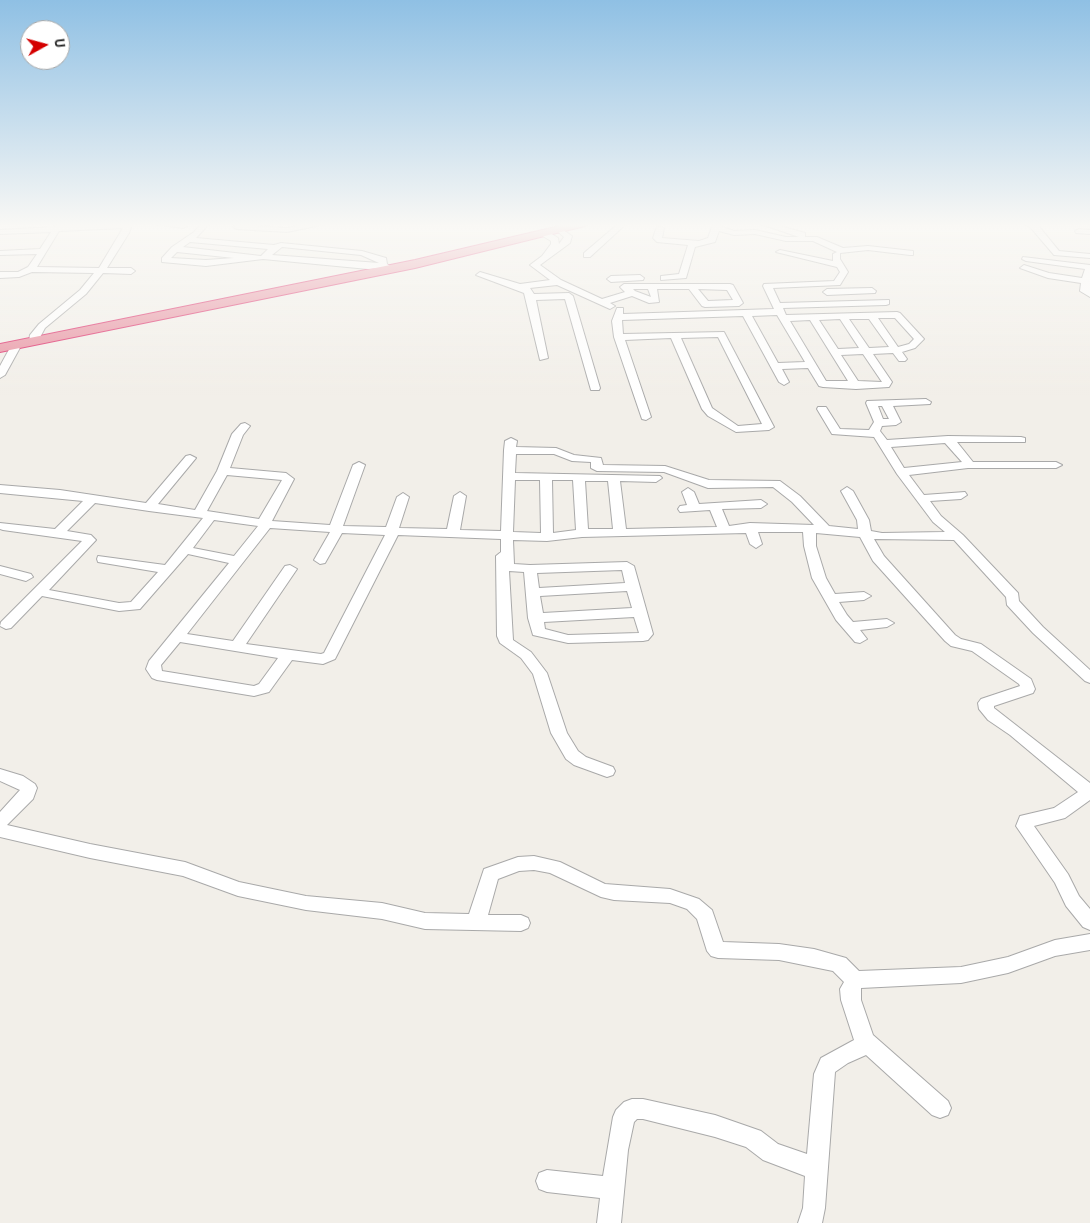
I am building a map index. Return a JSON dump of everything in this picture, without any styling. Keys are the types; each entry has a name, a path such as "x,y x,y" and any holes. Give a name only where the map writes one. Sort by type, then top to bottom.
{"highway":[{"path":"2,347 320,281"}],"street":[{"path":"34,341 35,335 42,326 83,292 92,281"},
{"path":"500,281 528,291 532,297 543,358"},
{"path":"558,281 602,302 619,314 638,316 780,312 813,317 900,316 919,340 913,345 896,350 837,352"},
{"path":"612,281 632,293 658,303 652,286"},
{"path":"780,312 799,295 825,289 840,281"},
{"path":"1086,281 1084,291 1090,294"},
{"path":"520,287 562,284"},
{"path":"562,284 569,296 595,388"},
{"path":"622,287 652,286 730,287 739,303 705,304 692,287"},
{"path":"842,316 887,384 881,386 824,385 780,312 767,286 835,304 886,302"},
{"path":"825,289 872,291"},
{"path":"825,289 835,304"},
{"path":"602,302 632,293"},
{"path":"532,297 569,296"},
{"path":"745,312 784,382"},
{"path":"619,314 619,337 646,417"},
{"path":"871,315 902,359"},
{"path":"813,317 837,352 856,386"},
{"path":"619,337 725,333 769,427 736,429 712,414 675,336"},
{"path":"2,372 17,344"},
{"path":"2,347 2,372"},
{"path":"776,366 812,365"},
{"path":"898,394 908,402"},
{"path":"926,402 886,403 869,400 878,434 922,500 1013,596 1012,602 1038,630 1090,678"},
{"path":"822,409 836,432 876,428 896,422 886,403"},
{"path":"40,592 119,607 130,607 139,603 166,569 185,550 205,515 238,434 245,426"},
{"path":"884,444 948,439 1021,440"},
{"path":"948,439 967,459 968,465"},
{"path":"598,473 595,459 572,458 560,452 511,450 504,536 504,636 508,643 526,655 540,673 559,733 572,755 580,761 606,771"},
{"path":"149,507 190,458"},
{"path":"320,560 336,529 359,465"},
{"path":"902,472 968,465 1056,466"},
{"path":"510,476 579,478 598,473 665,469 708,484 773,483 780,485 825,528"},
{"path":"223,471 288,479 265,523 177,638 154,664 153,669 158,675 254,691 264,688 288,655"},
{"path":"598,473 614,478 645,483 656,478"},
{"path":"546,477 547,536"},
{"path":"579,478 582,533"},
{"path":"614,478 620,532"},
{"path":"721,485 728,506"},
{"path":"0,489 92,499 265,523 336,529 547,536 582,533 724,530 750,527 825,528 888,538 955,536"},
{"path":"847,490 863,520 865,534 887,568 950,638 956,643 976,647 1026,682 1028,689 986,702 987,709 992,716 1016,730 1090,792 1071,807 1059,813 1026,821 1025,826 1062,879 1072,901 1090,922"},
{"path":"688,492 689,508 761,504"},
{"path":"922,500 929,497 961,495"},
{"path":"453,532 460,496"},
{"path":"177,638 288,655 323,659 330,656 393,530 403,497"},
{"path":"58,533 92,499"},
{"path":"715,506 724,530"},
{"path":"3,526 58,533 90,540 6,625"},
{"path":"750,527 756,544"},
{"path":"809,528 813,560 819,578 849,627 860,639"},
{"path":"504,536 507,562 510,567 530,569 628,567 646,634 643,636 562,639 538,632 530,569"},
{"path":"185,550 238,560"},
{"path":"103,559 166,569"},
{"path":"237,646 290,569"},
{"path":"0,570 26,576"},
{"path":"532,592 634,587"},
{"path":"830,598 864,596"},
{"path":"535,618 639,612"},
{"path":"849,627 887,623"},
{"path":"0,775 17,780 29,788 27,795 0,822"},
{"path":"0,830 90,851 184,869 238,889 296,901 382,911 425,921 521,923"},
{"path":"476,923 490,874 511,866 534,862 554,867 600,890 614,893 670,896 693,904 704,915 714,946 718,950 779,952 814,957 839,964 855,980 906,980 962,975 1008,964 1055,948 1090,942"},
{"path":"855,980 850,989 851,1000 865,1041 940,1108"},
{"path":"810,1223 814,1208 824,1074 828,1065 841,1056 861,1048 865,1041"},
{"path":"609,1223 611,1188 624,1117 632,1109 643,1109 715,1126 753,1139 771,1152 816,1169"},
{"path":"547,1181 611,1188"}]}
